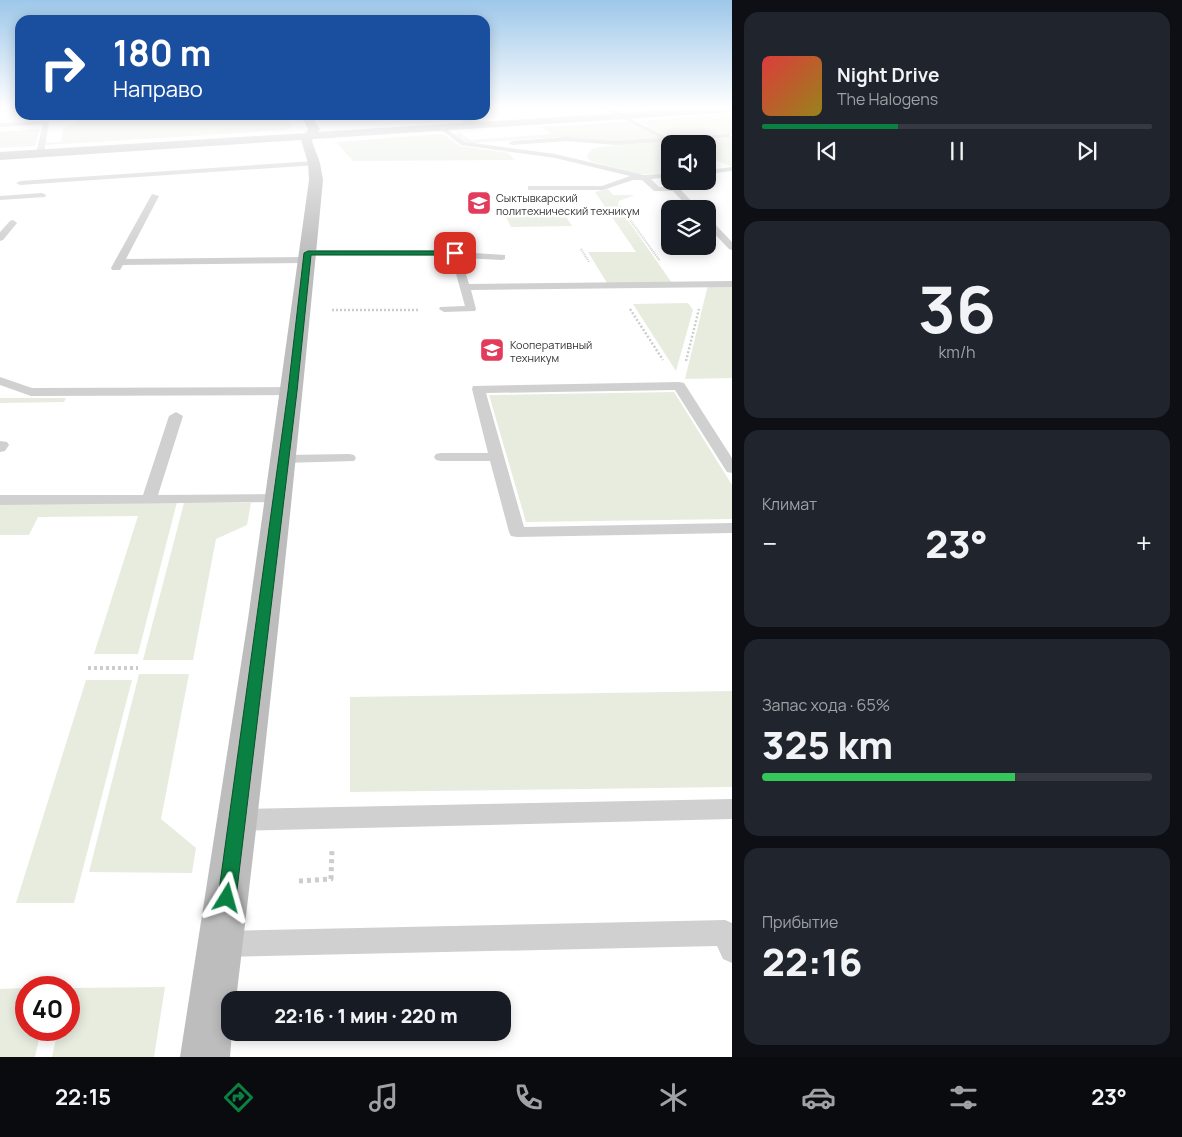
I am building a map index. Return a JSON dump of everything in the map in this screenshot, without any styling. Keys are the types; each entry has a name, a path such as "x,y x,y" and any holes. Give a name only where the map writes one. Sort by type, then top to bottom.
{"street":[{"path":"205,1057 238,820 293,391 316,180 313,157"}],"lane":[{"path":"20,183 185,157"},
{"path":"560,157 644,177 657,189 676,189 686,200"},
{"path":"716,165 729,170"},
{"path":"716,171 729,170"},
{"path":"532,188 603,188 632,178 661,176"},
{"path":"0,198 42,195"},
{"path":"155,196 118,265 455,253 455,255 502,257"},
{"path":"0,238 13,223"},
{"path":"716,230 732,247"},
{"path":"444,309 470,309 455,255"},
{"path":"465,287 732,284"},
{"path":"0,381 31,392 293,391"},
{"path":"732,469 679,386 478,389 517,532 732,528"},
{"path":"149,499 176,416"},
{"path":"441,457 498,457"},
{"path":"284,458 349,458"},
{"path":"0,500 279,499"},
{"path":"238,820 732,809"},
{"path":"221,944 725,933 732,950"}],"path":[{"path":"657,189 622,201 620,206 677,284"},
{"path":"581,248 583,252"},
{"path":"679,386 705,284"},
{"path":"615,285 679,386"},
{"path":"326,310 444,309"},
{"path":"88,668 138,668"}],"shaded area":[{"path":"350,157 512,157 515,160 353,161"},
{"path":"587,157 661,157 661,173 638,174 593,162"},
{"path":"716,157 732,157 732,167 716,160"},
{"path":"608,189 613,195 635,195 619,201 618,206 672,283 607,283 588,252 636,252 595,192"},
{"path":"505,215 565,215 572,226 511,227"},
{"path":"708,285 732,285 732,378 685,379"},
{"path":"688,303 693,310 676,371 633,304"},
{"path":"674,392 732,485 732,519 526,522 489,395"},
{"path":"0,398 66,398 64,402 0,403"},
{"path":"177,502 138,654 94,654 138,516 38,517 29,535 0,535 0,504"},
{"path":"184,503 251,503 247,525 216,539 193,660 143,660"},
{"path":"139,674 189,674 161,819 196,848 192,873 89,872"},
{"path":"86,680 132,680 74,903 16,903"},
{"path":"732,691 732,787 350,792 350,697"},
{"path":"165,987 154,1057 52,1057 56,1041 80,1041 80,988"},
{"path":"15,988 15,1041 39,1041 35,1057 0,1057 0,989"}],"place":[{"name":"Сыктывкарский политехнический техникум","path":"479,203"},
{"name":"Кооперативный техникум","path":"492,350"}],"route":[{"path":"227,898 293,391 308,253 455,253"}]}
